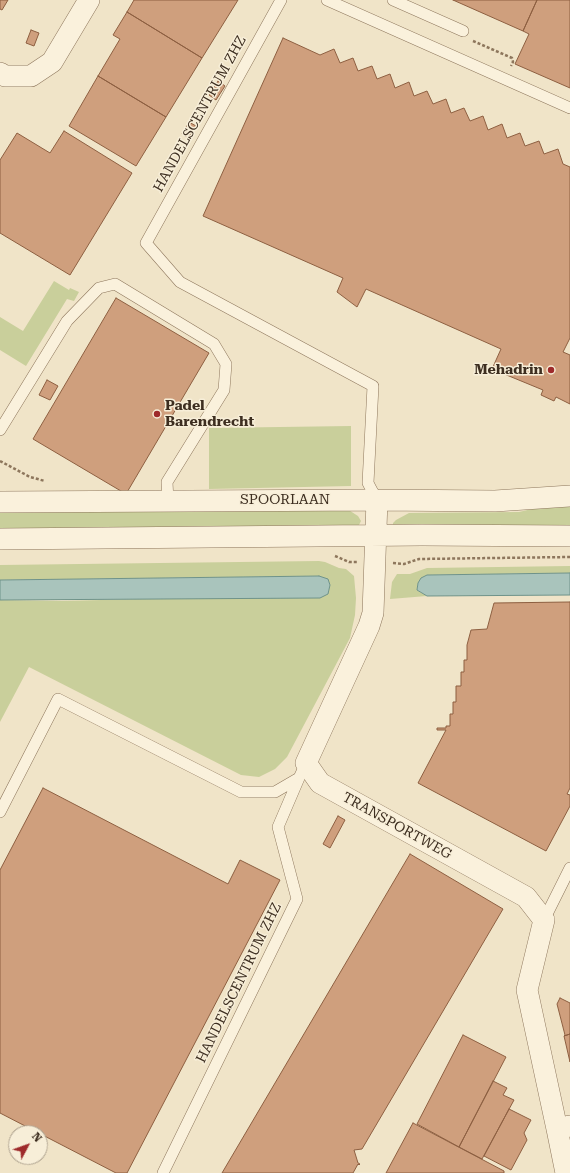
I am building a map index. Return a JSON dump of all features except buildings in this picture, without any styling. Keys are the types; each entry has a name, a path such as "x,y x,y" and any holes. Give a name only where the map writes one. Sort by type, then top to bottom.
{"street":[{"path":"2,78 31,76 52,62 89,0"},
{"name":"SPOORLAAN","path":"0,502 377,500 495,501 570,496"},
{"path":"302,770 370,626 373,613 377,500"},
{"path":"0,539 422,535 570,536"},
{"name":"TRANSPORTWEG","path":"302,770 320,783 526,897 544,920"},
{"path":"544,920 527,990 563,1127 566,1173"}],"lane":[{"name":"HANDELSCENTRUM ZHZ","path":"281,0 146,243 180,282 372,386 368,483 377,500"},
{"path":"327,0 570,108"},
{"path":"393,0 463,31"},
{"path":"0,430 67,321 99,288 115,284 214,344 226,364 224,390 168,482 168,501"},
{"path":"0,812 58,699 241,792 275,792 302,770"},
{"name":"HANDELSCENTRUM ZHZ","path":"163,1173 297,899 278,827 302,770"},
{"path":"544,920 570,868"}],"path":[{"path":"463,31 467,38 512,58 513,62 505,79"}],"green space":[{"path":"54,281 69,290 70,288 79,292 74,301 67,299 26,366 0,350 0,317 23,331"},
{"path":"351,426 351,486 209,489 209,428"},
{"path":"570,501 570,527 393,527 393,523 396,520 409,513 519,512"},
{"path":"0,508 347,509 358,516 361,521 359,525 0,533"},
{"path":"319,561 346,569 354,576 356,598 355,615 350,638 287,757 275,769 259,777 241,775 29,667 0,722 0,600 63,601 327,594 330,585 319,576 0,580 0,565"},
{"path":"570,566 570,573 427,575 418,583 417,590 427,596 390,599 392,582 397,574 410,574 427,568"}],"water":[{"path":"570,573 570,595 427,596 417,590 418,583 421,578 427,575"},
{"path":"319,576 328,579 330,585 328,594 320,598 0,600 0,580"}],"place":[{"name":"Mehadrin","path":"551,370"},
{"name":"Padel Barendrecht","path":"157,414"}]}
